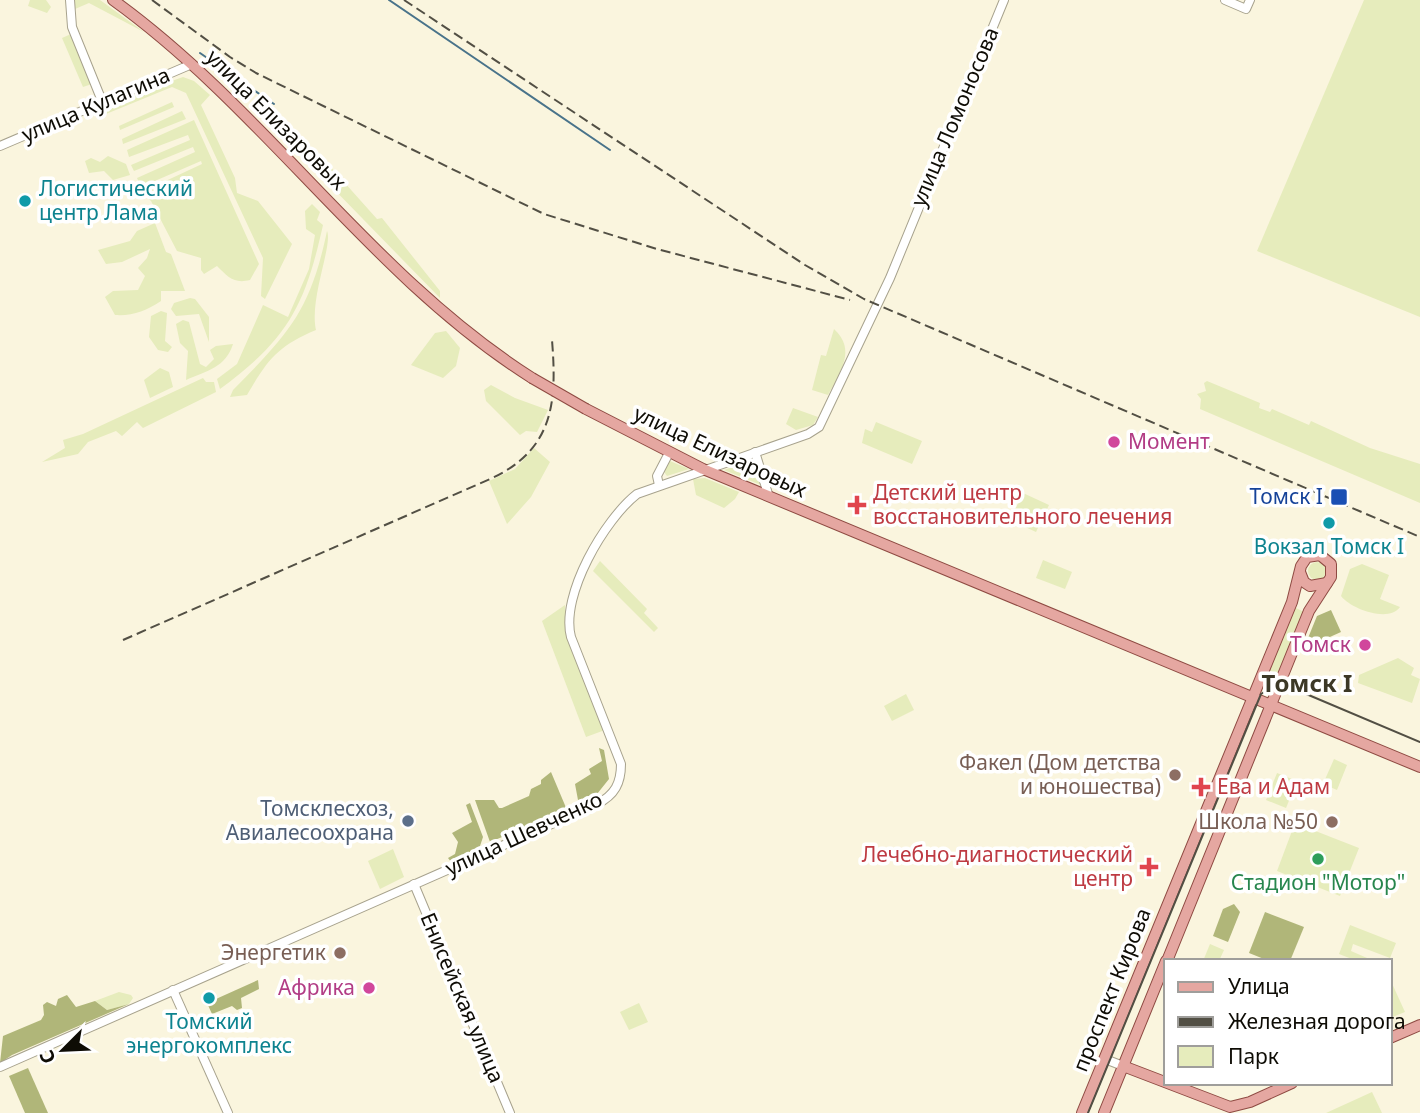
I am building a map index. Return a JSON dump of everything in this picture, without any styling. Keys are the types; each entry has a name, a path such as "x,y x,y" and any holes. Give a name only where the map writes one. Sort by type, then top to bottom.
{"main road":[{"name":"улица Елизаровых","path":"113,0 192,64 412,287 484,346 532,378 668,453 704,469 1420,767"},
{"path":"1320,555 1331,564 1329,581 1322,586 1310,586 1302,579 1300,570 1307,557 1320,555"},
{"name":"проспект Кирова","path":"1082,1113 1292,602 1300,570"},
{"name":"проспект Кирова","path":"1167,959 1309,611 1329,581"},
{"path":"1167,908 1176,908 1185,915"},
{"path":"1155,936 1162,942 1173,944"},
{"name":"проспект Кирова","path":"1104,1113 1164,966"},
{"path":"1392,1037 1420,1025"},
{"path":"1123,1066 1164,1083"},
{"path":"1170,1085 1222,1106 1252,1108 1289,1085"}],"street":[{"path":"70,0 72,27 102,101"},
{"name":"улица Ломоносова","path":"870,321 1004,0"},
{"path":"1224,0 1246,9 1250,0"},
{"name":"улица Кулагина","path":"0,146 192,64"},
{"name":"улица Шевченко","path":"0,1068 597,804 617,788 621,773 618,753 571,637 568,610 592,553 621,507 638,495 659,485 812,432 819,427 870,321"},
{"path":"755,452 769,497"},
{"path":"659,485 657,476 668,453"},
{"name":"Енисейская улица","path":"414,884 510,1113"},
{"path":"173,990 228,1113"},
{"path":"1105,1059 1123,1066"}],"green space":[{"path":"30,0 46,0 51,7 47,13 28,6"},
{"path":"73,0 100,0 144,32 89,3 75,9 71,7"},
{"path":"1364,0 1420,0 1420,317 1257,251"},
{"path":"71,34 92,84 83,87 62,38"},
{"path":"183,77 194,81 210,95 201,105 235,178 237,193 258,201 292,244 265,299 261,296 263,258 186,93 172,87 106,114 104,105"},
{"path":"172,102 174,107 120,130 119,126"},
{"path":"182,111 186,119 123,144 122,139"},
{"path":"194,120 259,264 250,280 232,279 217,266 204,274 201,270 201,258 177,251 151,201 142,192 202,164 201,161 141,187 137,178 195,152 193,147 134,171 131,165 190,140 188,135 129,157 127,150"},
{"path":"108,156 126,164 130,175 113,180 104,171 89,173 85,161 91,158 100,162"},
{"path":"327,163 377,219 382,218 440,291 440,298 324,179 321,170"},
{"path":"312,204 320,212 317,220 323,225 309,278 300,299 290,319 262,354 220,389 217,379 237,364 263,305 288,317 309,269 315,235 306,229 305,211"},
{"path":"155,223 166,252 171,254 185,291 161,291 161,301 150,308 134,314 115,315 105,297 113,291 138,290 145,276 138,268 147,258 150,249 122,262 106,264 98,250 130,241 137,231"},
{"path":"327,231 327,248 316,303 316,330 292,342 275,355 247,395 230,397 233,390 295,320 313,282"},
{"path":"195,299 209,317 209,342 199,314 176,316 171,309 174,303"},
{"path":"161,311 167,313 165,341 172,347 168,352 158,350 149,337 151,316"},
{"path":"183,320 189,322 200,364 206,367 214,359 210,350 216,346 233,344 221,363 186,380 188,351 180,343 176,324"},
{"path":"834,329 841,337 845,353 841,370 828,395 812,390 821,355 826,356"},
{"path":"446,331 460,348 456,366 443,378 411,365 435,333"},
{"path":"160,368 169,372 173,387 150,398 144,380"},
{"path":"203,378 206,382 214,382 216,392 143,428 137,422 122,436 116,431 88,442 78,454 42,462 65,448 63,440 83,434"},
{"path":"1207,381 1260,403 1259,408 1270,412 1272,409 1309,425 1311,421 1370,448 1420,464 1420,503 1200,409 1201,399 1197,394 1206,391 1204,383"},
{"path":"491,385 515,398 548,410 537,432 526,431 520,435 486,401 484,390"},
{"path":"793,408 818,417 813,425 796,430 786,424"},
{"path":"876,422 922,441 912,464 862,443 865,429 872,432"},
{"path":"534,448 550,462 531,497 507,524 489,481 515,469"},
{"path":"670,461 689,469 667,476 664,472"},
{"path":"753,462 761,485 724,470"},
{"path":"705,478 739,492 724,508 696,495 693,479"},
{"path":"1023,493 1049,505 1036,532 1010,520"},
{"path":"1043,560 1072,572 1065,589 1036,578"},
{"path":"600,561 647,609 644,613 658,628 654,632 593,571"},
{"path":"1317,562 1323,565 1326,571 1323,577 1317,580 1311,577 1308,571 1311,565"},
{"path":"1362,564 1389,575 1380,599 1400,607 1395,612 1370,612 1341,596 1350,569"},
{"path":"565,605 567,638 605,730 586,737 542,621"},
{"path":"1294,607 1304,612 1279,674 1268,670"},
{"path":"1331,610 1341,632 1312,645 1306,643 1317,616"},
{"path":"1398,658 1414,668 1411,675 1420,679 1412,703 1358,683 1359,675"},
{"path":"906,694 914,710 892,721 884,706"},
{"path":"599,748 604,750 609,779 597,794 578,800 575,784 591,774 589,769 602,761"},
{"path":"1334,759 1347,765 1337,790 1323,784"},
{"path":"551,772 567,810 490,842 475,800 494,800 499,808 502,808 529,796 531,789 541,784 541,780"},
{"path":"1277,773 1297,781 1286,808 1266,800"},
{"path":"470,803 483,837 479,849 451,862 448,858 455,854 458,842 452,833 472,822 466,805"},
{"name":"Стадион \"Мотор\"","path":"1295,823 1359,848 1340,896 1277,871"},
{"path":"393,849 404,877 380,889 368,861"},
{"path":"1234,904 1240,912 1228,942 1213,936 1223,909"},
{"path":"1265,912 1304,927 1291,959 1264,959 1249,953"},
{"path":"1350,925 1396,943 1390,958 1353,944 1351,951 1369,959 1352,959 1339,954"},
{"path":"1210,944 1224,950 1220,959 1204,959"},
{"path":"258,980 259,989 241,998 242,1008 237,1010 232,1006 212,1014 207,1003"},
{"path":"1392,983 1405,1012 1392,1017"},
{"path":"119,992 131,995 133,998 129,1004 107,1010 95,1001"},
{"path":"67,995 76,1007 95,1001 107,1010 129,1004 12,1055 0,1063 3,1036 41,1020 44,1015 43,1005 47,1002 56,1006 58,999"},
{"path":"639,1003 648,1022 629,1030 620,1012"},
{"path":"28,1068 48,1113 25,1113 9,1076"},
{"path":"1372,1092 1382,1113 1326,1113"}],"waterway":[{"path":"389,0 610,150"},
{"path":"200,53 274,104"}],"tram line":[{"path":"1088,1113 1261,694 1272,687 1292,688 1420,742"}],"railway":[{"path":"152,0 256,73 544,214 657,249 850,300"},
{"path":"404,0 805,265 864,299 1420,537"},
{"path":"123,640 490,479 511,467 527,454 539,439 547,422 553,384 552,340"}],"place":[{"name":"Логистический центр Лама","path":"25,201"},
{"name":"Момент","path":"1114,442"},
{"name":"Томск I","path":"1339,497"},
{"name":"Детский центр восстановительного лечения","path":"857,505"},
{"name":"Вокзал Томск I","path":"1329,523"},
{"name":"Томск","path":"1365,645"},
{"name":"Факел (Дом детства и юношества)","path":"1175,775"},
{"name":"Ева и Адам","path":"1201,787"},
{"name":"Томсклесхоз, Авиалесоохрана","path":"408,821"},
{"name":"Школа №50","path":"1332,822"},
{"name":"Стадион \"Мотор\"","path":"1318,859"},
{"name":"Лечебно-диагностический центр","path":"1149,867"},
{"name":"Энергетик","path":"340,953"},
{"name":"Африка","path":"369,988"},
{"name":"Томский энергокомплекс","path":"209,998"}],"district":[{"name":"Томск I","path":"1307,684"}]}
